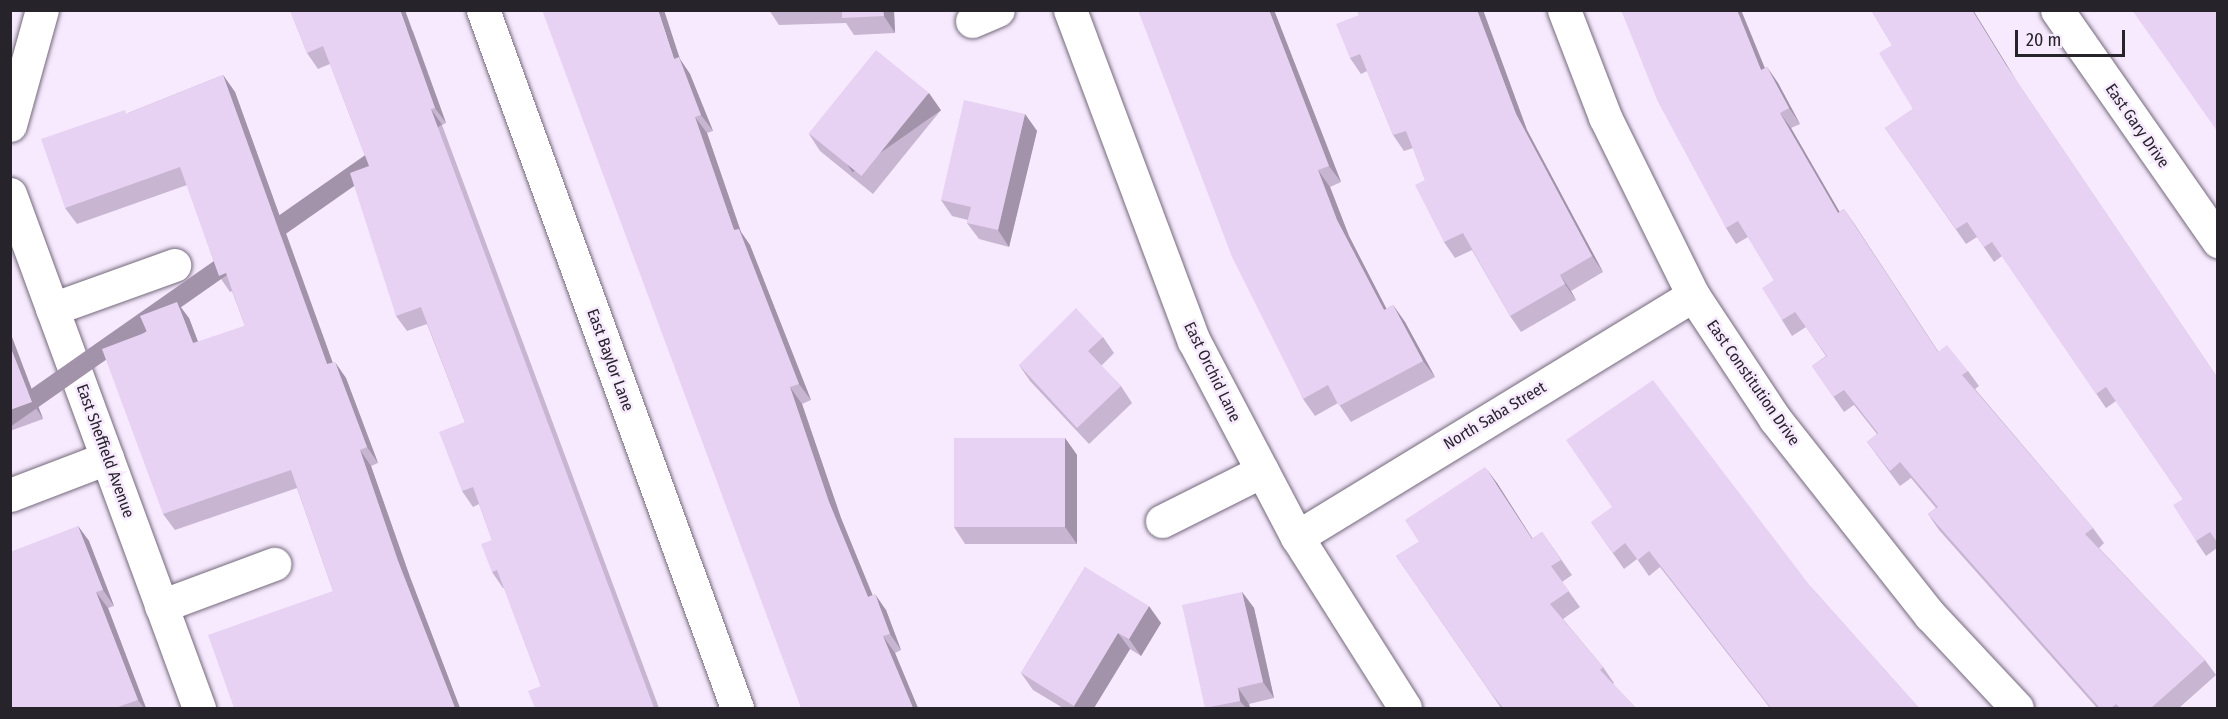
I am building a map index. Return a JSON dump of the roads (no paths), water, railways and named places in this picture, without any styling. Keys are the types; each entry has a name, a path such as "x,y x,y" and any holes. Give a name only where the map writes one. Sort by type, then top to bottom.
{"street":[{"path":"10,126 42,10"},
{"name":"East Baylor Lane","path":"483,10 737,708"},
{"name":"East Orchid Lane","path":"1070,10 1194,341 1297,537 1405,708"},
{"name":"East Constitution Drive","path":"1564,10 1605,117 1693,295 1782,429 1930,615 2017,708"},
{"name":"East Gary Drive","path":"2057,10 2217,242"},
{"name":"East Sheffield Avenue","path":"10,194 199,708"},
{"path":"52,309 174,265"},
{"name":"North Saba Street","path":"1297,537 1693,295"},
{"path":"10,495 107,458"},
{"path":"1162,521 1262,471"},
{"path":"161,606 274,564"}]}
